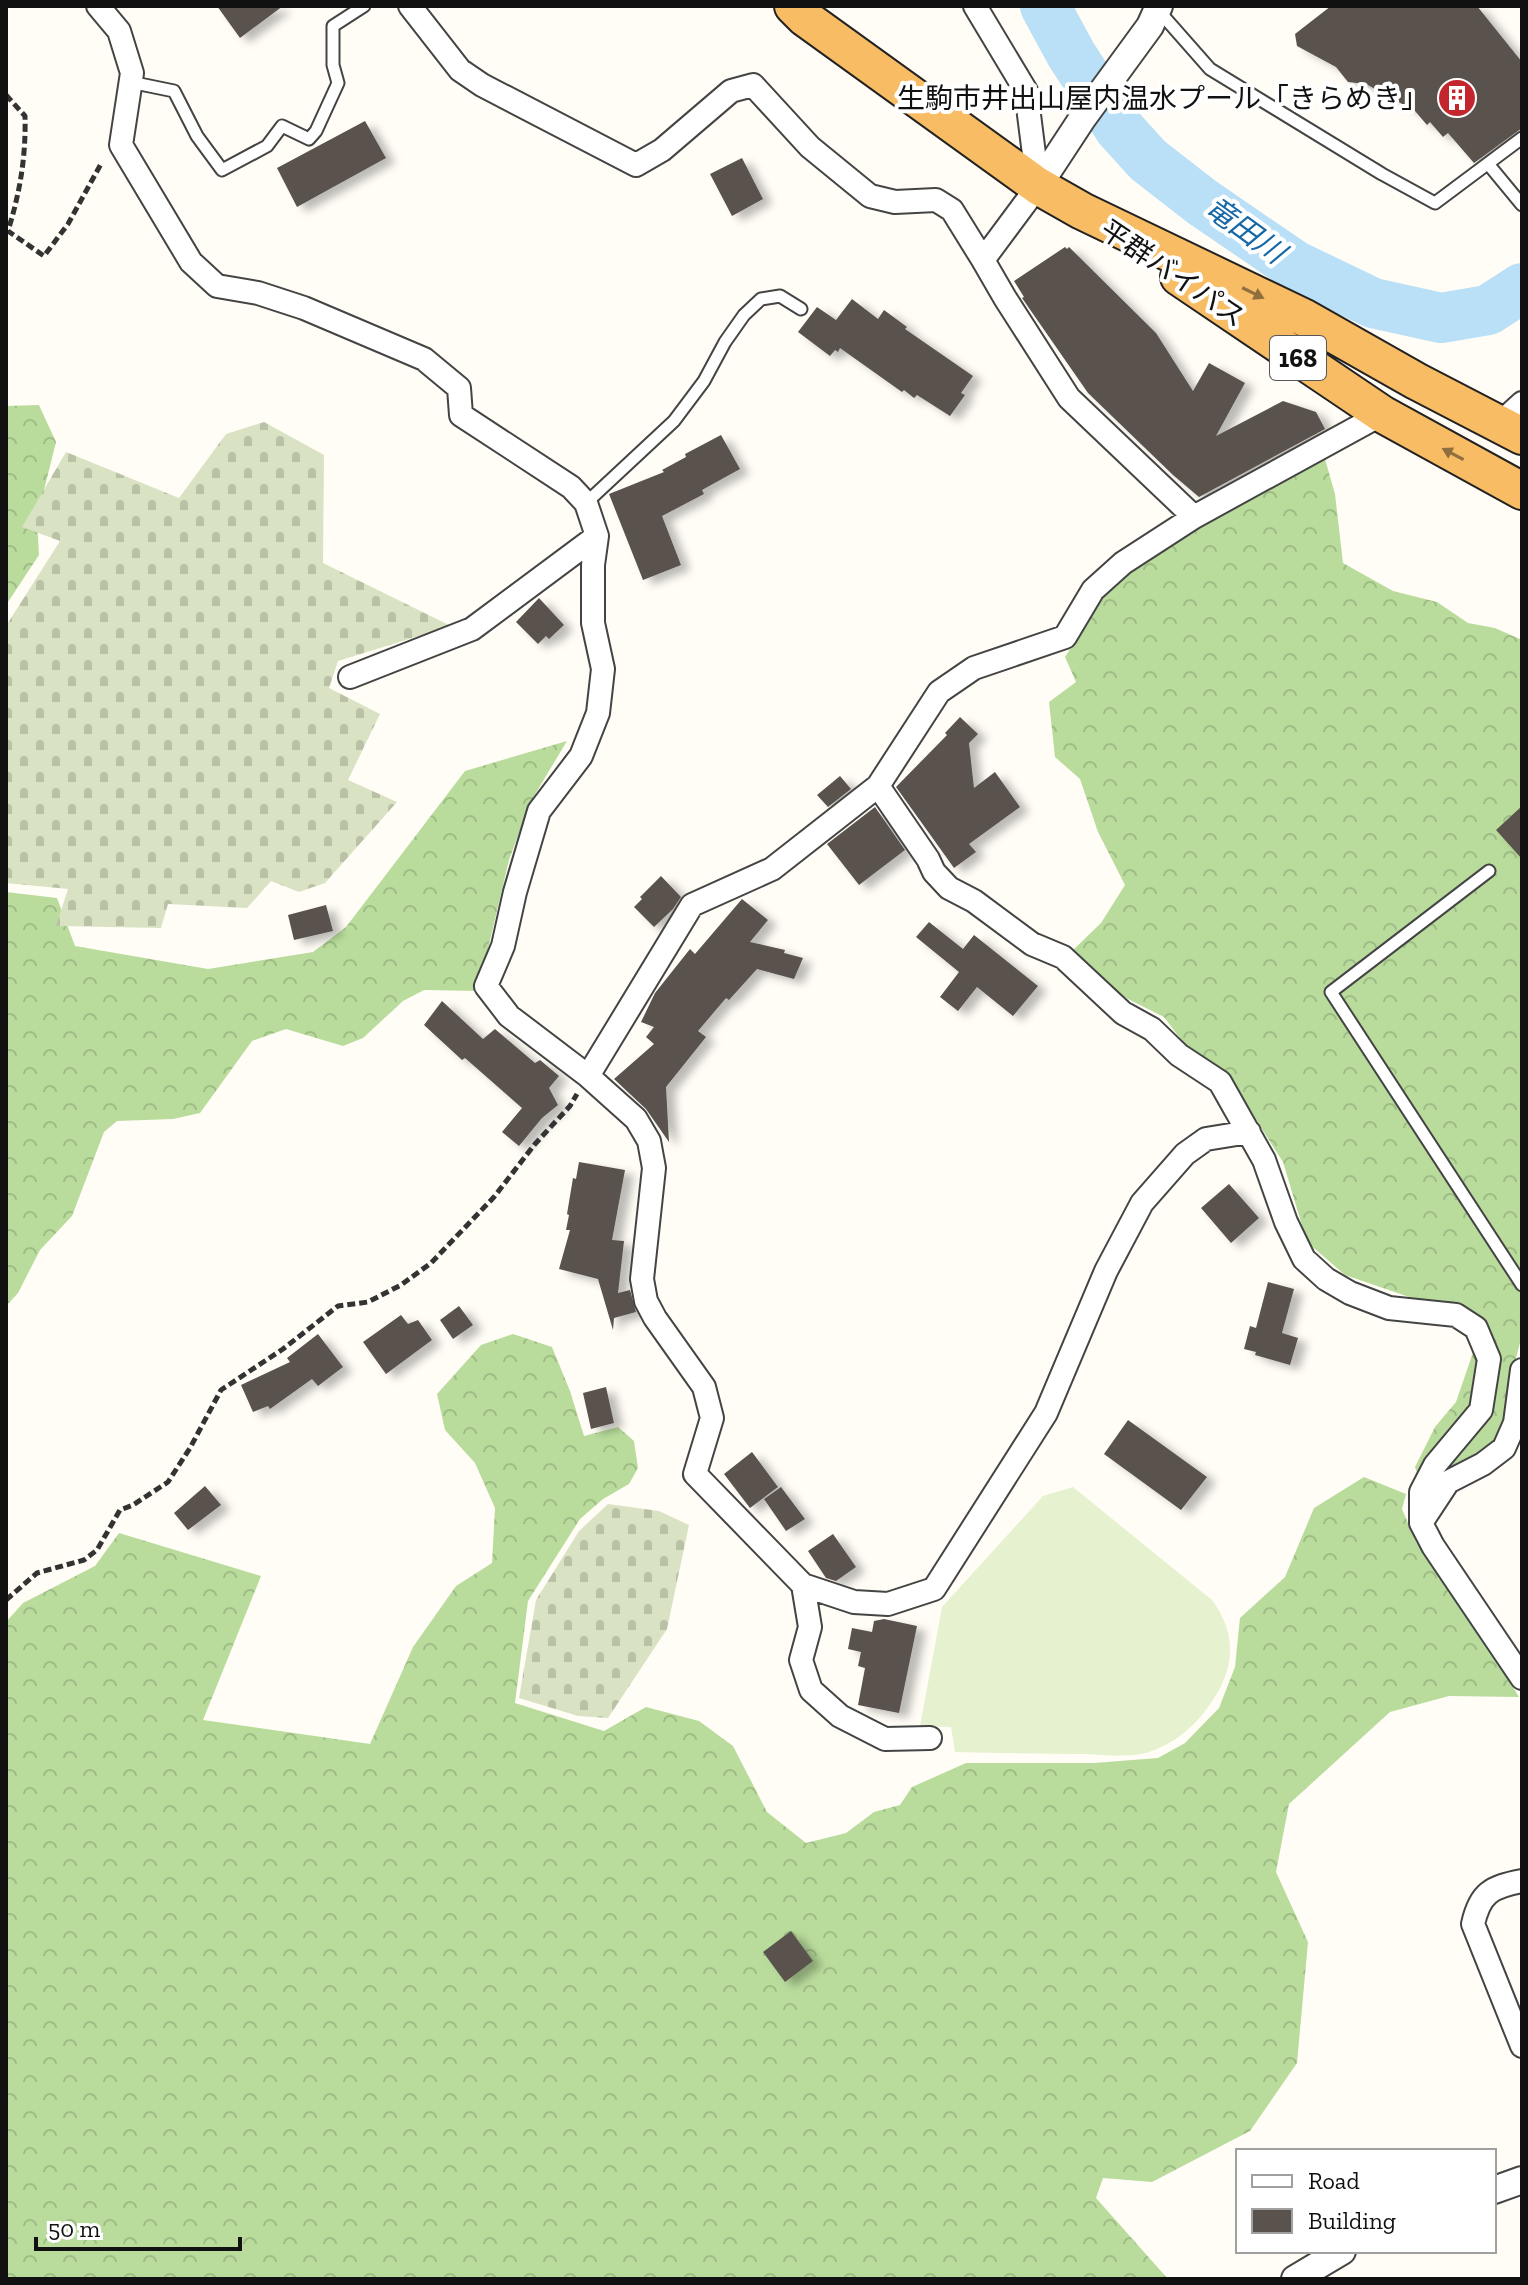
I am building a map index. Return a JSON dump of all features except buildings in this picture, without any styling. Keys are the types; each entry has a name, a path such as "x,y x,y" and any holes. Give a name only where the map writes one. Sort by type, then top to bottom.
{"highway":[{"name":"168","path":"793,6 805,18 1038,186 1082,211"},
{"name":"平群バイパス","path":"1082,211 1382,414 1522,491"},
{"name":"平群バイパス","path":"1082,211 1303,317 1416,381 1514,421"}],"street":[{"path":"98,6 119,31 132,73 121,145 191,262 217,286 258,293 304,308 424,359 459,388 461,415 571,487 586,503 597,536 593,565 593,623 603,669 598,713 581,756 539,811 503,946 486,986 509,1016 588,1076 636,1119 649,1141 654,1168 642,1279 646,1301 655,1318 704,1387 707,1398 712,1418 695,1474 803,1585 854,1602 888,1604 934,1589 1046,1413 1106,1271 1142,1203 1185,1154 1206,1139 1249,1132"},
{"path":"410,6 460,70 482,85 636,165 662,150 731,91 753,85 810,147 870,196 895,202 936,200 952,210 1069,398 1194,517"},
{"path":"975,6 1026,91 1038,186"},
{"path":"983,260 1038,186 1156,14"},
{"path":"588,1076 692,905 772,869 878,786 939,692 974,668 1065,637 1093,590 1123,563 1194,517 1382,414"},
{"path":"350,677 472,629 597,536"},
{"path":"878,786 934,872 949,888 974,901 1032,944 1063,957 1123,1013 1152,1029 1179,1055 1220,1082 1264,1160 1286,1222 1304,1259 1326,1279 1350,1293 1389,1308 1456,1315 1476,1328 1489,1359 1481,1410 1435,1465 1421,1492 1421,1523 1433,1546 1522,1678"},
{"path":"1421,1523 1448,1482 1483,1464 1504,1448 1515,1423 1522,1370"},
{"path":"803,1585 810,1627 801,1660 811,1690 840,1716 885,1739 930,1738"},
{"path":"1520,2034 1473,1924 1477,1905 1489,1891 1522,1881"},
{"path":"1496,2189 1522,2180"},
{"path":"1295,2279 1339,2253"}],"lane":[{"path":"130,82 174,91 197,136 222,170 267,146 282,126 309,139 316,131 338,83 333,65 333,26 364,6"},
{"path":"1156,14 1210,69 1435,203 1491,168 1522,138"},
{"path":"1491,168 1522,205"},
{"path":"586,503 674,421 704,381 744,315 761,299 780,296 801,309"},
{"path":"1489,871 1331,992 1522,1285"}],"path":[{"path":"6,95 25,116 26,152 21,190 8,231 44,256 68,224 106,157 121,145"},
{"path":"6,1600 37,1573 84,1560 97,1550 120,1510 168,1482 221,1390 283,1349 338,1306 368,1302 401,1285 431,1263 494,1197 535,1144 570,1106 588,1076"}],"green space":[{"path":"39,405 56,442 37,518 39,555 6,605 6,406"},
{"path":"264,422 324,455 323,563 451,626 338,661 329,688 380,714 348,780 397,802 325,883 299,892 271,881 247,908 168,904 161,928 56,926 68,889 6,883 6,626 60,541 22,527 66,452 179,498 226,434"},
{"path":"1325,459 1335,494 1343,563 1393,591 1437,602 1468,623 1495,628 1522,640 1522,1335 1516,1358 1512,1413 1491,1450 1421,1484 1415,1467 1435,1427 1456,1402 1481,1329 1442,1305 1345,1275 1307,1242 1283,1162 1228,1076 1188,1049 1164,1017 1126,998 1100,980 1072,951 1101,923 1125,885 1098,832 1080,779 1055,757 1049,702 1076,682 1065,657 1107,590 1156,550"},
{"path":"567,741 531,801 509,860 478,991 424,990 403,1001 363,1038 343,1046 286,1029 252,1041 200,1113 173,1119 117,1121 104,1132 72,1216 40,1250 18,1293 6,1306 6,892 57,898 75,946 208,969 313,952 346,927 465,771"},
{"path":"513,1334 552,1347 584,1436 618,1427 634,1441 638,1468 629,1484 603,1499 580,1519 528,1601 515,1703 604,1731 646,1707 699,1721 733,1746 767,1812 806,1843 846,1833 874,1812 900,1805 912,1787 966,1763 1094,1763 1158,1758 1185,1743 1219,1708 1235,1667 1240,1618 1285,1577 1314,1508 1364,1477 1406,1494 1402,1509 1417,1544 1452,1588 1519,1697 1449,1696 1390,1712 1289,1804 1276,1872 1308,1942 1297,2063 1250,2131 1152,2182 1103,2178 1096,2198 1168,2279 6,2279 6,1622 23,1603 95,1566 119,1533 261,1576 203,1720 370,1744 413,1647 456,1586 492,1563 495,1508 475,1463 445,1430 437,1394 481,1345"},
{"path":"1073,1487 1212,1600 1228,1631 1230,1652 1226,1675 1209,1706 1186,1731 1168,1744 1149,1752 1121,1756 955,1752 951,1727 920,1726 942,1607 1043,1496"},
{"path":"608,1504 659,1511 689,1525 667,1629 608,1718 578,1716 519,1698 536,1600 579,1531"}],"waterway":[{"name":"竜田川","path":"1045,6 1071,54 1119,128 1148,160 1202,202 1294,265 1373,303 1441,318 1488,310 1522,288"}],"place":[{"name":"生駒市井出山屋内温水プール「きらめき」","path":"1457,98"}]}
